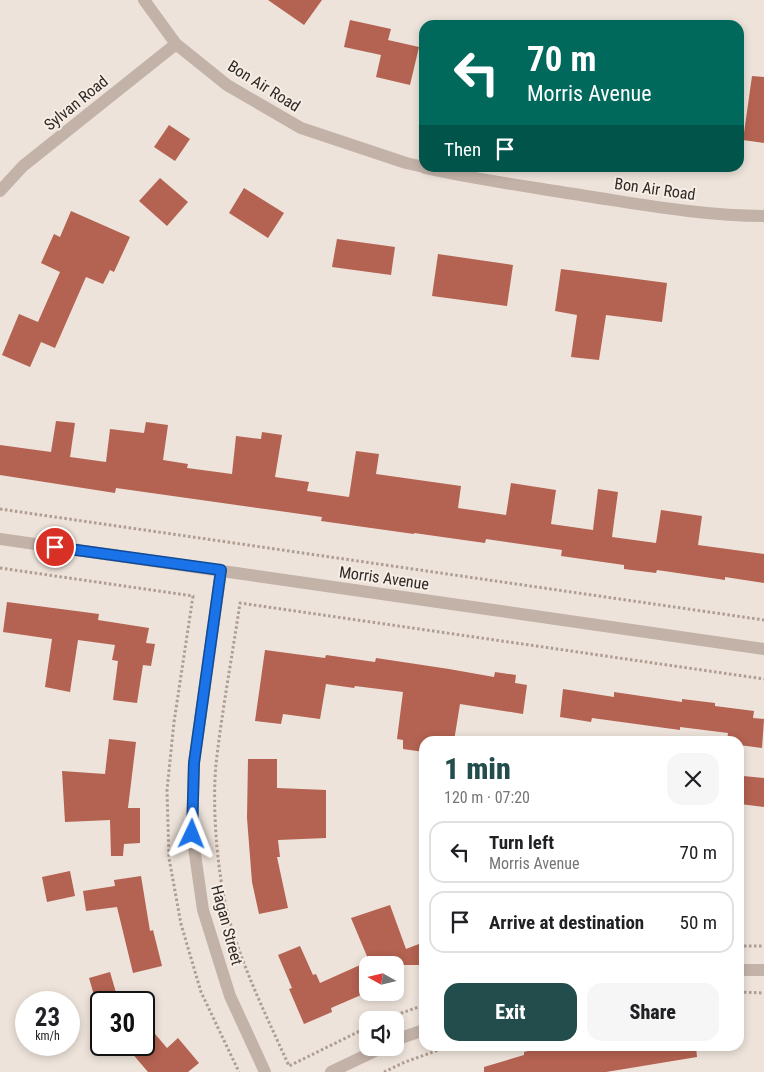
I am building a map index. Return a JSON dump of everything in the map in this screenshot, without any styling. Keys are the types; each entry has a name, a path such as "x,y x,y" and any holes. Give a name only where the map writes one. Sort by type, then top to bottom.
{"street":[{"name":"Bon Air Road","path":"144,0 176,44 227,85 301,128 419,166"},
{"name":"Sylvan Road","path":"0,191 23,166 176,44"},
{"name":"Bon Air Road","path":"446,172 661,208 739,216 764,216"},
{"name":"Morris Avenue","path":"0,539 764,649"},
{"name":"Hagan Street","path":"221,570 194,763 192,834 203,910 230,996 265,1072"},
{"path":"744,970 764,970"},
{"path":"404,1037 419,1032"},
{"path":"331,1072 364,1056"}],"path":[{"path":"0,509 764,620"},
{"path":"0,568 193,596 174,722 168,780 169,858 181,924 201,992 239,1072"},
{"path":"359,1031 289,1066 251,983 227,911 218,856 215,802 216,766 240,603 764,679"},
{"path":"744,946 764,946"},
{"path":"744,992 764,993"},
{"path":"404,1012 419,1007"},
{"path":"384,1072 436,1051"}],"building":[{"path":"268,0 322,0 304,25"},
{"path":"350,20 391,29 388,40 419,47 410,85 376,77 381,55 344,47"},
{"path":"752,76 764,77 764,143 744,140"},
{"path":"169,125 190,139 175,161 154,147"},
{"path":"160,178 188,202 167,226 139,201"},
{"path":"244,188 284,213 268,238 229,213"},
{"path":"71,211 130,237 114,272 110,270 103,284 86,277 55,348 41,342 30,367 2,355 19,314 38,322 60,272 41,263 54,234 60,237"},
{"path":"337,239 395,247 391,275 332,267"},
{"path":"438,254 513,265 507,306 432,296"},
{"path":"561,269 667,283 662,322 606,315 599,360 571,357 577,315 555,311"},
{"path":"56,421 75,423 70,457 106,462 110,429 144,433 146,422 168,425 163,460 188,464 187,468 232,474 236,436 261,439 262,432 282,435 275,477 309,482 307,491 349,497 356,451 379,454 376,474 461,486 458,508 506,515 511,483 556,490 551,524 593,530 598,489 618,492 612,537 656,543 661,510 702,516 698,545 764,554 764,583 725,577 725,580 657,570 656,573 624,569 624,565 561,556 562,550 486,539 485,543 414,534 321,521 322,517 116,488 115,493 0,475 0,445 51,452"},
{"path":"7,602 99,614 98,620 149,628 146,643 155,644 151,666 143,665 137,703 113,700 118,661 112,660 115,645 78,640 70,692 45,687 52,639 3,632"},
{"path":"265,650 325,658 326,655 375,662 376,658 494,677 495,672 516,675 515,683 527,685 523,714 460,704 455,736 419,736 419,751 403,749 403,740 397,739 403,692 326,684 320,719 283,714 281,724 255,721"},
{"path":"563,689 614,697 614,692 682,702 682,699 715,703 715,706 754,711 753,718 764,719 762,748 744,746 744,736 728,736 728,733 680,727 680,730 592,718 591,722 560,717"},
{"path":"109,739 136,742 128,808 140,808 140,843 124,844 123,856 111,856 110,820 65,822 62,771 105,774"},
{"path":"248,759 277,759 277,788 326,790 326,838 278,840 280,857 277,857 288,908 259,914 252,882 247,818"},
{"path":"744,776 764,778 764,807 744,804"},
{"path":"70,871 75,896 47,902 42,877"},
{"path":"141,876 150,931 153,930 162,966 133,973 117,907 86,911 83,891 115,886 114,880"},
{"path":"390,905 406,949 419,944 419,965 404,965 404,956 367,956 351,918"},
{"path":"300,946 313,975 316,974 320,983 359,965 359,996 331,1008 332,1012 304,1024 289,989 292,988 278,955"},
{"path":"110,972 116,991 93,991 89,978"},
{"path":"155,1034 167,1048 178,1038 199,1063 188,1072 148,1072 134,1056 155,1056"},
{"path":"696,1051 697,1057 606,1072 484,1072 484,1067 524,1055 524,1052"}],"route":[{"path":"55,547 221,570 194,763 192,834"}]}
